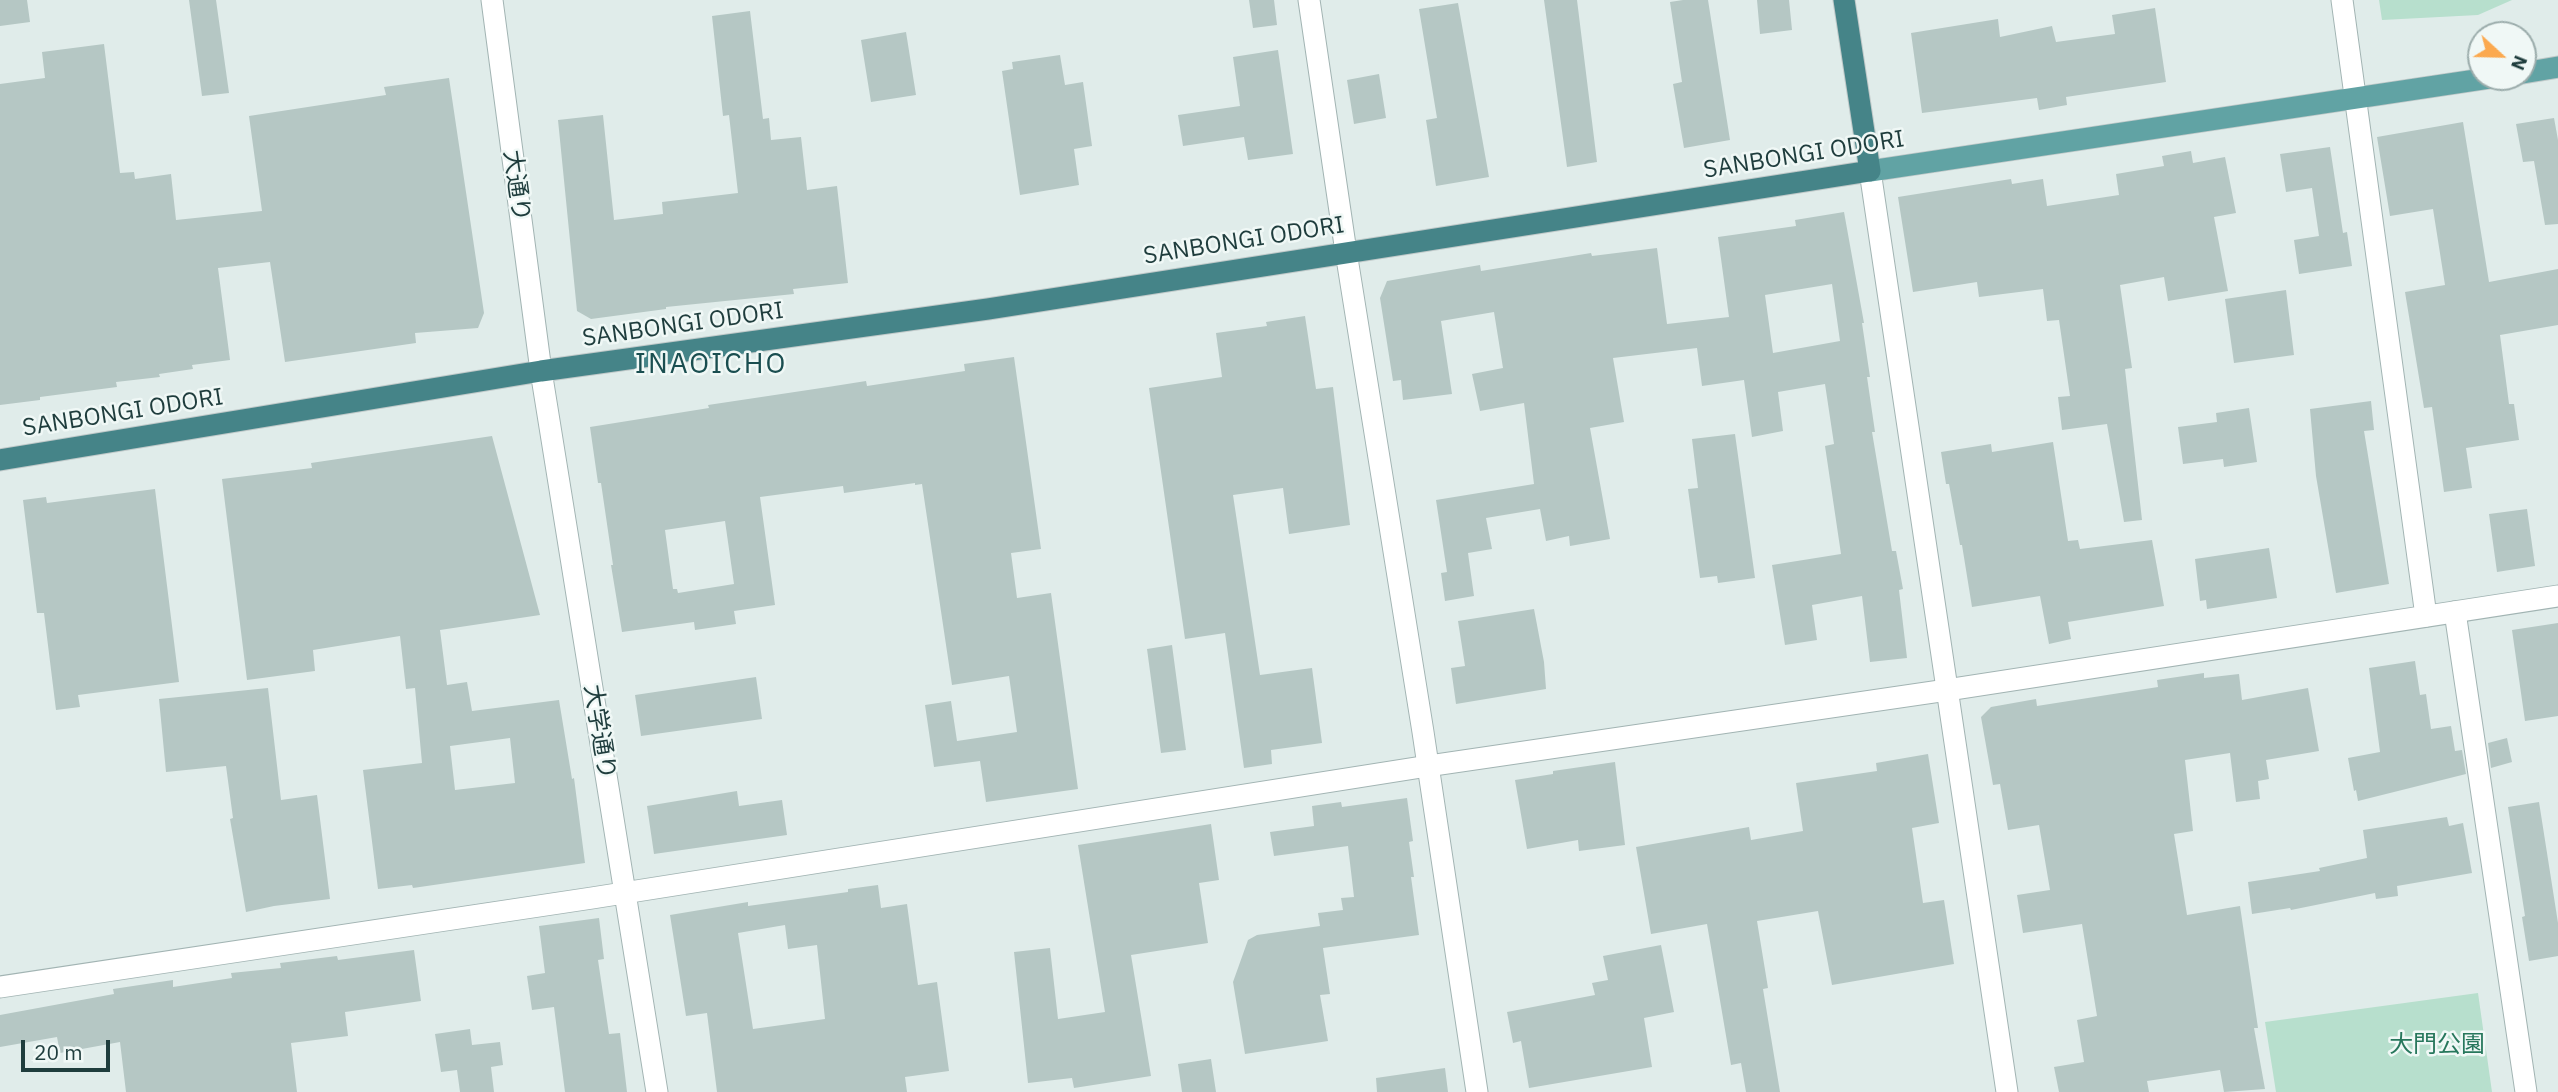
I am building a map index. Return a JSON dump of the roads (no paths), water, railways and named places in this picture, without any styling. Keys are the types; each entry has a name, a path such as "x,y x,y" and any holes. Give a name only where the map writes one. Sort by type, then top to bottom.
{"highway":[{"path":"1844,0 1870,171"},
{"name":"SANBONGI ODORI","path":"0,460 541,371 988,309 1870,171"}],"main road":[{"path":"2537,71 2558,67"},
{"name":"SANBONGI ODORI","path":"1870,171 2467,82"}],"street":[{"name":"大通り","path":"492,0 541,371"},
{"path":"1309,0 1477,1092"},
{"path":"2342,0 2426,616"},
{"path":"1870,171 2007,1092"},
{"name":"大学通り","path":"541,371 657,1092"},
{"path":"0,988 625,893 1428,766 2558,596"},
{"path":"2455,612 2526,1092"}],"district":[{"name":"INAOICHO","path":"711,365"}],"park label":[{"name":"大門公園","path":"2437,1045"}]}
